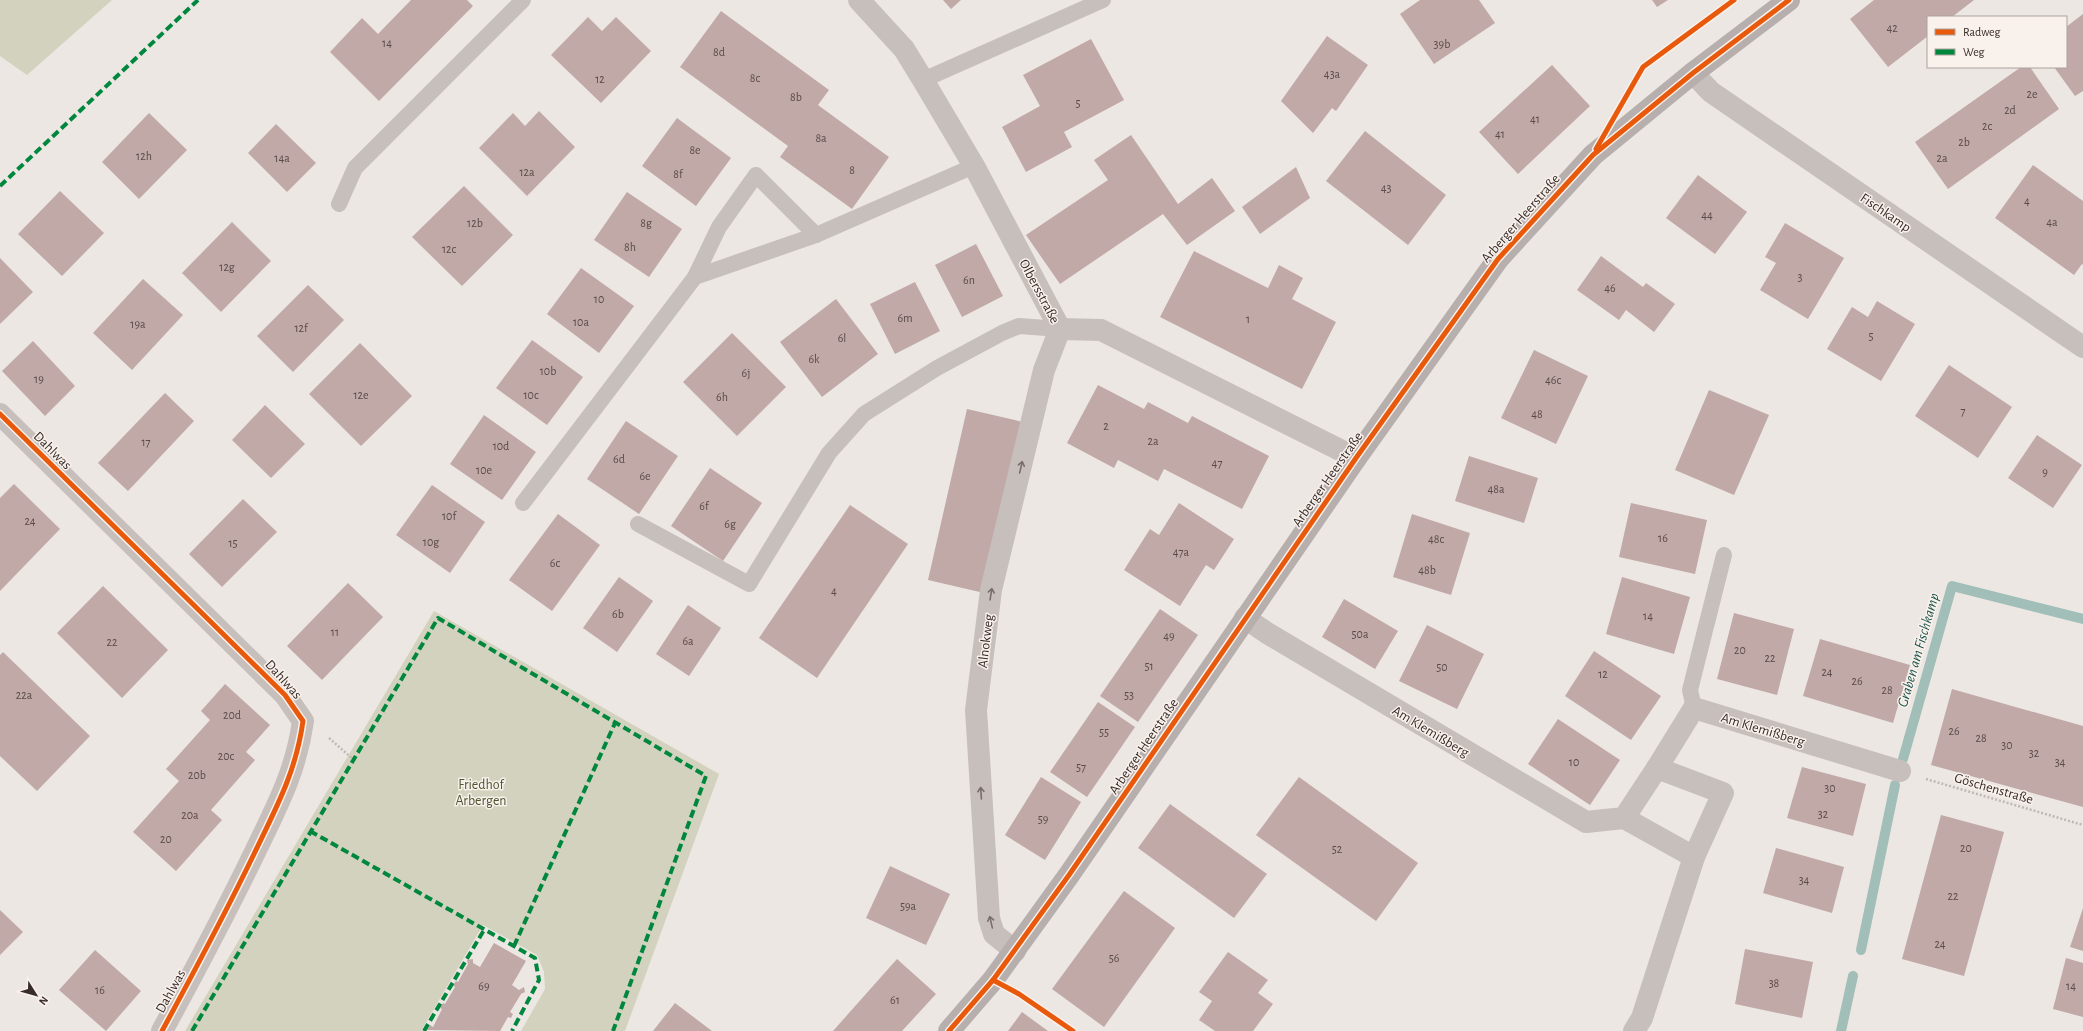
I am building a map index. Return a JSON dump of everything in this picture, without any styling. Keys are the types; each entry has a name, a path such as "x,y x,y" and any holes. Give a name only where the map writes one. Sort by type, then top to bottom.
{"main road":[{"name":"Arberger Heerstraße","path":"949,1031 993,980 1015,951 1356,458 1498,259 1593,155 1693,73 1789,0"}],"street":[{"name":"Olbersstraße","path":"859,0 904,49 923,80 974,166 1060,329 1101,330 1356,458"},
{"name":"Fischkamp","path":"1693,73 1711,92 2083,347"},
{"name":"Alnokweg","path":"1015,951 994,934 989,918 976,710 992,590 1044,370 1060,329"},
{"name":"Dahlwas","path":"0,414 285,694 303,721 300,748 287,786 215,934 162,1031"},
{"name":"Am Klemißberg","path":"1245,618 1274,637 1586,822 1624,818"},
{"name":"Am Klemißberg","path":"1694,708 1900,771"},
{"path":"1694,708 1624,818 1694,857"},
{"path":"1634,1031 1642,1018 1694,857 1723,793 1657,768"}],"lane":[{"path":"339,204 354,168 523,0"},
{"path":"923,80 1103,0"},
{"path":"695,277 816,236 974,166"},
{"path":"523,503 695,277 719,228 756,175 816,236"},
{"path":"638,524 749,584 829,453 864,414 937,368 1002,333 1020,326 1060,329"},
{"path":"1694,708 1690,690 1724,555"}],"path":[{"path":"326,736 354,760"}],"green space":[{"path":"0,0 112,0 27,75 0,56"},
{"name":"Friedhof Arbergen","path":"434,611 719,774 625,1031 521,1031 545,989 544,972 537,955 483,925 421,1031 185,1031"}],"building":[{"path":"411,0 467,0 473,6 379,101 330,52 362,18 378,34"},
{"path":"943,0 961,0 951,9"},
{"path":"1420,0 1479,0 1495,23 1434,64 1400,14"},
{"path":"1652,0 1668,0 1657,7"},
{"path":"1874,0 1974,0 1953,16 1927,16 1927,37 1888,67 1850,19"},
{"path":"721,11 829,90 818,105 889,157 852,209 780,157 788,146 680,67"},
{"path":"2083,14 2083,91 2075,96 2055,68 2067,68 2067,26"},
{"path":"588,17 602,31 616,17 651,51 601,103 551,55"},
{"path":"1327,36 1368,65 1336,111 1332,108 1313,133 1281,101"},
{"path":"1091,39 1124,100 1064,132 1072,147 1026,172 1002,127 1040,106 1023,75"},
{"path":"1552,65 1590,106 1518,174 1479,132"},
{"path":"2020,68 2031,68 2059,109 1948,189 1915,142"},
{"path":"539,111 575,147 527,196 479,148 513,113 525,126"},
{"path":"149,113 187,150 139,199 102,162"},
{"path":"677,118 731,158 696,206 642,166"},
{"path":"276,124 316,163 287,192 248,153"},
{"path":"1365,131 1446,195 1408,245 1326,181"},
{"path":"1131,135 1178,204 1212,178 1235,211 1187,245 1163,214 1060,284 1026,235 1108,180 1094,160"},
{"path":"2033,165 2083,201 2083,265 2082,264 2074,275 1995,218"},
{"path":"1296,167 1310,198 1260,234 1242,207"},
{"path":"1698,175 1747,212 1715,254 1666,218"},
{"path":"464,186 513,235 462,286 412,237"},
{"path":"60,191 104,233 62,276 18,234"},
{"path":"627,192 682,229 649,277 594,240"},
{"path":"232,222 271,261 221,312 182,273"},
{"path":"1785,223 1844,258 1808,319 1760,290 1776,263 1765,257"},
{"path":"976,244 1003,296 962,317 935,265"},
{"path":"1194,251 1268,288 1279,265 1303,278 1292,299 1336,322 1302,389 1160,317"},
{"path":"1601,256 1643,287 1646,283 1675,304 1654,332 1626,310 1619,320 1577,290"},
{"path":"0,258 33,292 0,324"},
{"path":"581,268 634,306 599,353 547,314"},
{"path":"143,279 183,315 132,370 93,333"},
{"path":"915,282 940,331 895,354 870,304"},
{"path":"308,285 344,320 293,372 257,336"},
{"path":"836,299 878,354 822,397 780,342"},
{"path":"1877,301 1915,324 1881,381 1827,349 1852,307 1868,317"},
{"path":"732,333 786,387 737,436 683,382"},
{"path":"532,340 583,377 547,425 496,388"},
{"path":"33,341 75,386 45,416 2,371"},
{"path":"360,343 412,396 361,446 309,394"},
{"path":"1534,350 1588,376 1556,444 1501,418"},
{"path":"1949,365 2012,407 1978,458 1915,416"},
{"path":"1098,385 1144,409 1148,402 1188,423 1192,416 1269,456 1242,509 1164,469 1158,481 1118,460 1114,468 1067,443"},
{"path":"1709,390 1769,415 1734,495 1675,470"},
{"path":"165,393 194,421 128,491 98,463"},
{"path":"265,405 305,444 271,478 232,440"},
{"path":"967,409 1023,422 984,593 928,580"},
{"path":"484,415 536,452 502,500 450,464"},
{"path":"626,421 678,456 639,514 587,479"},
{"path":"2037,435 2082,465 2053,508 2008,478"},
{"path":"1469,456 1538,478 1524,523 1455,501"},
{"path":"710,468 762,503 723,561 671,526"},
{"path":"14,484 60,529 0,591 0,498"},
{"path":"432,485 485,522 450,573 396,535"},
{"path":"243,499 277,532 222,587 189,554"},
{"path":"1179,503 1234,539 1214,570 1206,565 1180,606 1124,570 1150,529 1159,535"},
{"path":"1631,503 1707,520 1695,574 1619,557"},
{"path":"850,505 908,544 817,678 759,638"},
{"path":"558,514 600,545 552,611 509,580"},
{"path":"1412,514 1470,533 1451,595 1393,577"},
{"path":"619,577 653,601 617,652 583,628"},
{"path":"1622,577 1690,597 1674,654 1606,634"},
{"path":"348,583 383,617 322,680 287,646"},
{"path":"103,586 168,650 122,698 57,633"},
{"path":"1344,599 1398,631 1375,669 1322,637"},
{"path":"688,605 721,628 689,676 656,654"},
{"path":"1160,609 1198,635 1138,722 1100,696"},
{"path":"1734,613 1794,629 1777,695 1717,679"},
{"path":"1427,625 1484,654 1457,709 1399,681"},
{"path":"1820,639 1910,665 1893,723 1803,696"},
{"path":"1594,651 1661,696 1631,740 1565,696"},
{"path":"3,652 90,736 37,791 0,756 0,655"},
{"path":"225,684 270,725 246,752 255,760 211,810 222,820 176,871 133,832 179,781 166,769 210,720 201,711"},
{"path":"1952,689 2083,726 2083,807 1931,765"},
{"path":"1098,702 1135,727 1087,797 1050,772"},
{"path":"1558,719 1620,760 1590,805 1528,764"},
{"path":"1802,767 1866,784 1853,836 1787,818"},
{"path":"1041,777 1081,802 1045,860 1005,835"},
{"path":"1299,777 1418,863 1376,921 1256,835"},
{"path":"1170,804 1267,874 1234,918 1138,848"},
{"path":"1941,815 2004,832 1964,976 1902,959"},
{"path":"1776,848 1844,867 1832,913 1763,893"},
{"path":"890,866 950,894 926,945 866,918"},
{"path":"1124,891 1175,928 1104,1027 1052,989"},
{"path":"2083,908 2083,951 2070,947"},
{"path":"0,910 23,932 0,955"},
{"path":"494,943 526,961 512,985 519,990 524,987 525,992 521,994 510,1012 513,1014 511,1018 508,1017 500,1031 427,1030 430,1025 433,1027 442,1009 440,1008 443,1003 445,1004 455,987 453,985 456,981 458,982 468,964 467,960 473,959 473,963 480,967"},
{"path":"1745,949 1813,962 1802,1018 1735,1004"},
{"path":"95,950 141,991 106,1031 59,990"},
{"path":"1228,952 1268,980 1258,993 1273,1004 1253,1031 1215,1031 1199,1020 1212,1001 1199,992"},
{"path":"2066,958 2083,963 2083,1017 2053,1009"},
{"path":"897,959 936,994 902,1031 833,1031"},
{"path":"675,1003 712,1031 653,1031"},
{"path":"1022,1012 1048,1031 1008,1031"}],"waterway":[{"name":"Graben am Fischkamp","path":"1903,759 1952,586 2083,619"},
{"name":"Graben am Fischkamp","path":"1861,950 1895,785"},
{"name":"Graben am Fischkamp","path":"1841,1031 1853,976"}],"marked path":[{"path":"0,186 198,0"},
{"path":"192,1031 438,618 706,776 613,1031"},
{"path":"514,946 615,723"},
{"path":"310,831 535,958 539,980 512,1031"},
{"path":"424,1031 484,930"}],"cycle path":[{"path":"1596,149 1643,67 1734,0"},
{"path":"949,1031 993,980 1069,875 1356,458 1498,259 1593,155 1693,73 1789,0"},
{"path":"0,414 285,695 303,721 295,757 277,805 221,921 162,1031"},
{"path":"993,980 1019,994 1073,1031"}]}
